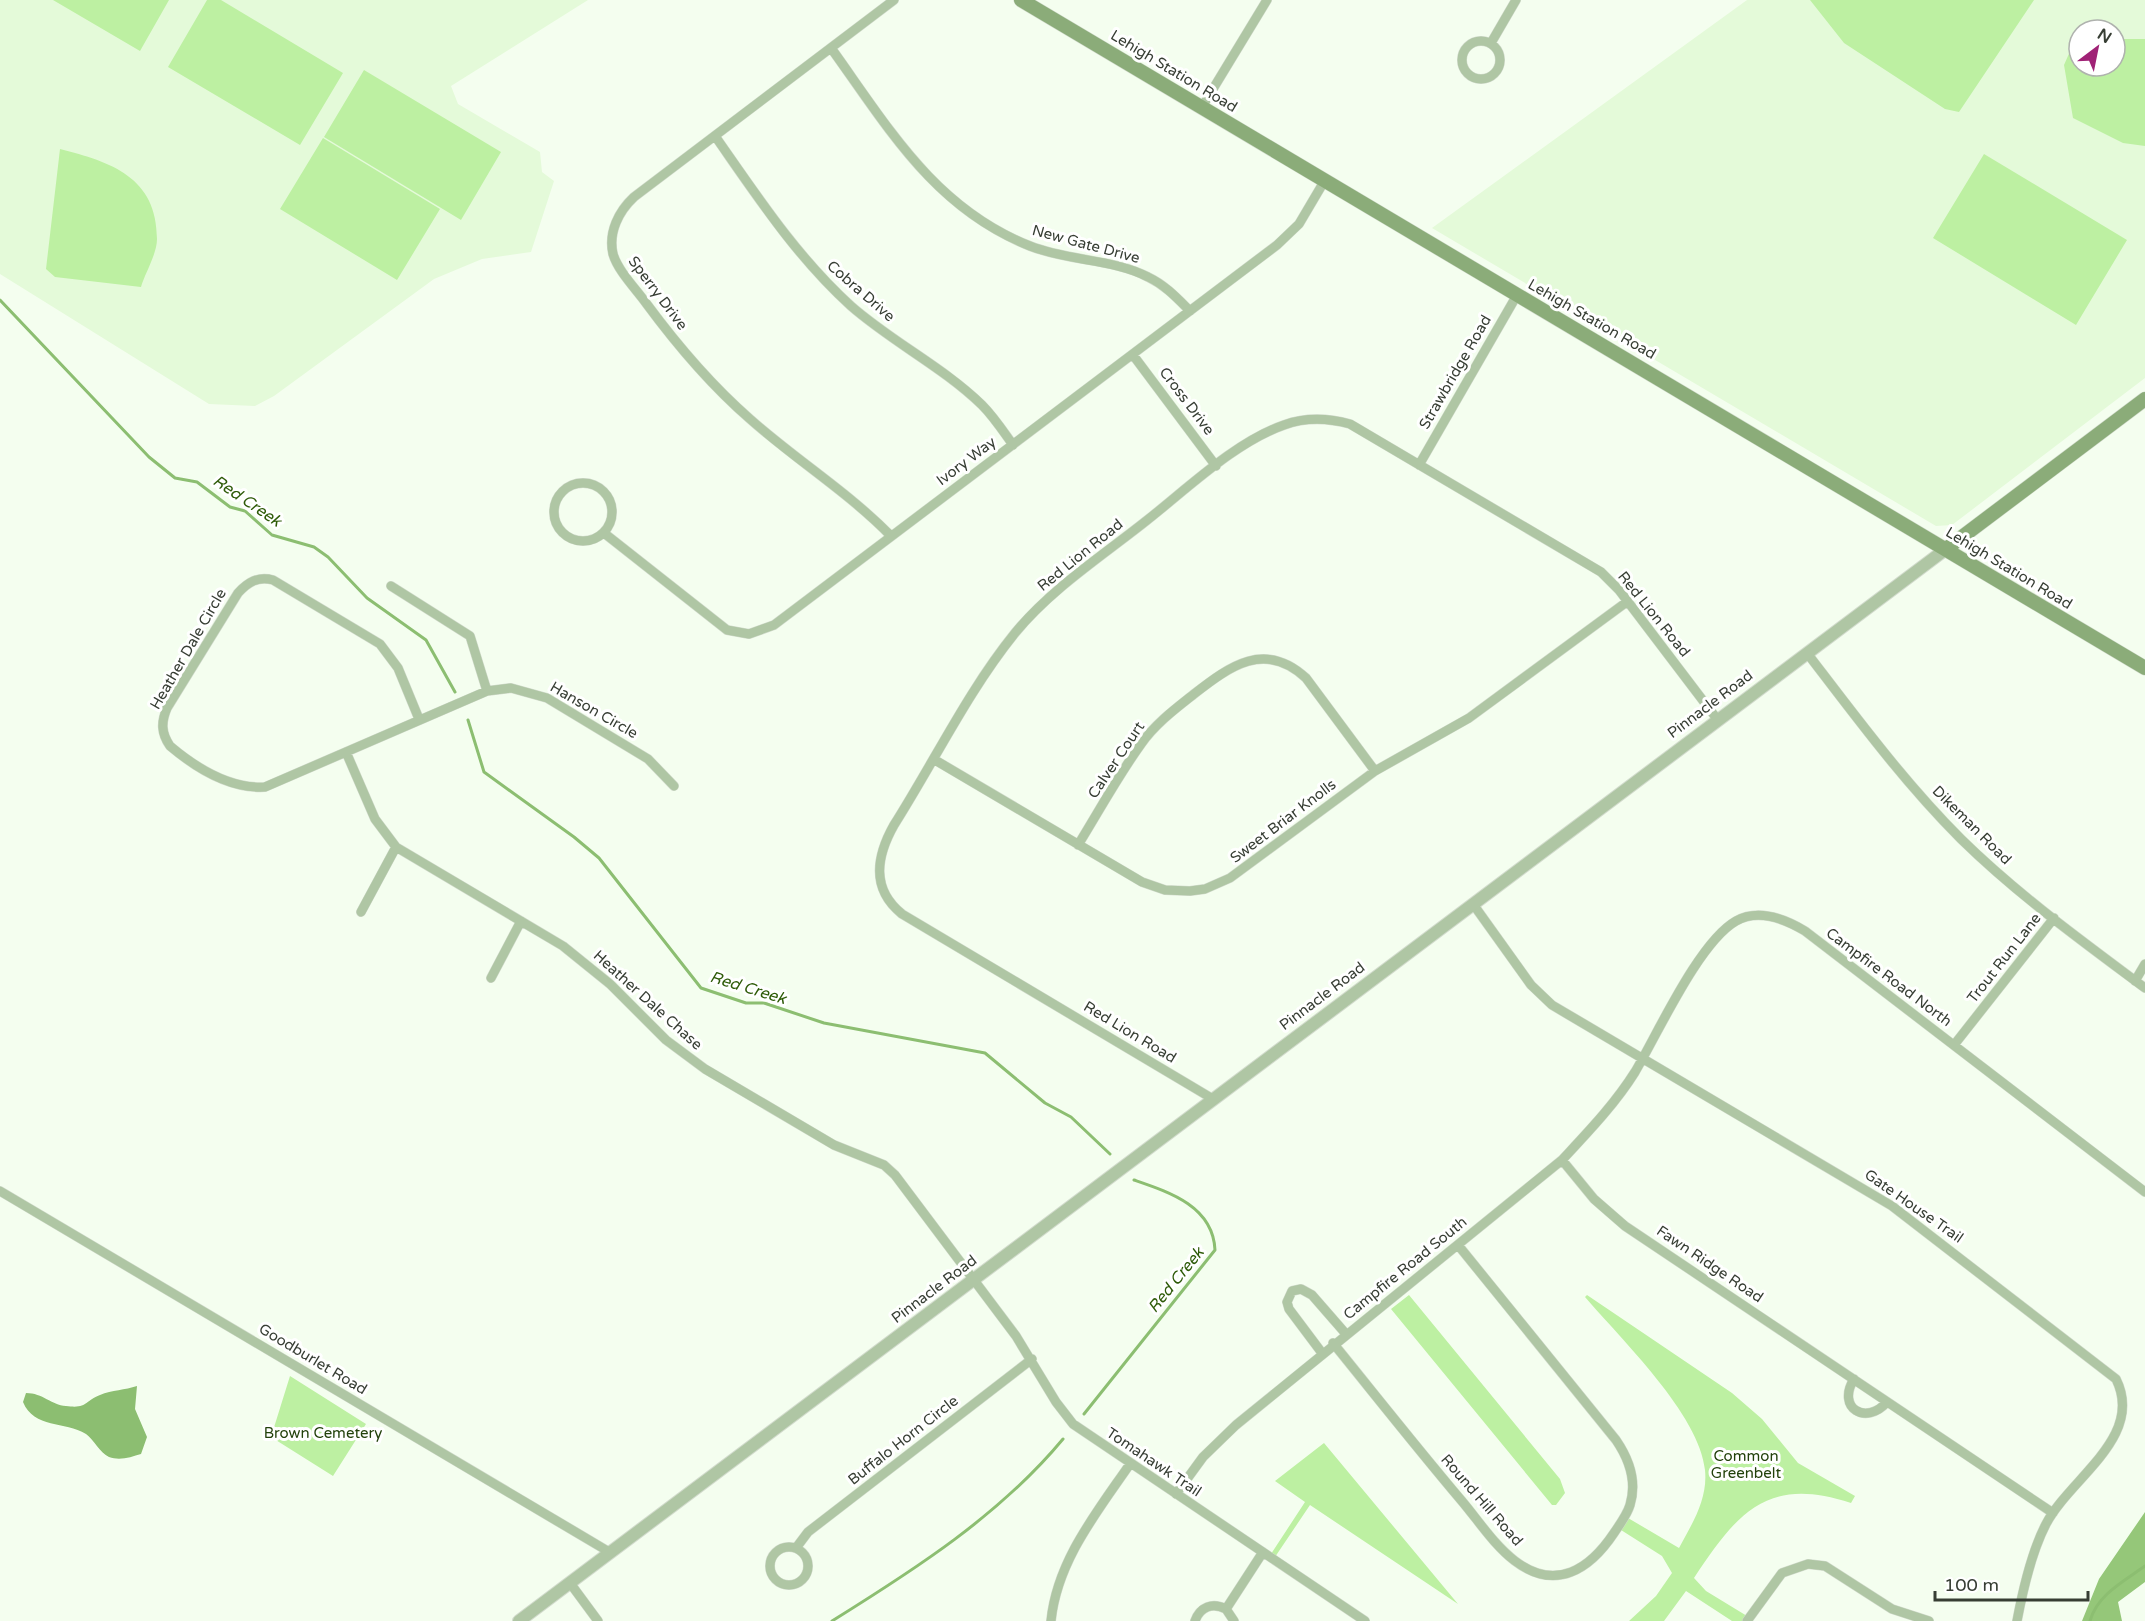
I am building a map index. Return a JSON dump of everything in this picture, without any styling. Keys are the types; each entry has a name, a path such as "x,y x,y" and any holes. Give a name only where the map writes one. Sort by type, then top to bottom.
{"main road":[{"name":"Lehigh Station Road","path":"1021,0 2145,668"},
{"name":"Pinnacle Road","path":"1946,549 2145,399"}],"street":[{"name":"Sperry Drive","path":"891,536 866,510 795,457 726,398 667,331 616,261 612,235 627,203 894,0"},
{"path":"1202,107 1267,0"},
{"path":"1491,43 1516,0"},
{"path":"1478,40 1491,43 1501,58 1498,70 1489,78 1471,76 1463,65 1463,52 1472,42 1478,40"},
{"name":"New Gate Drive","path":"831,48 917,167 956,204 980,221 1029,246 1149,277 1169,291 1190,311"},
{"name":"Cobra Drive","path":"715,136 773,220 820,277 854,308 965,390 993,418 1013,445"},
{"name":"Ivory Way","path":"604,533 715,623 737,633 749,634 774,625 1286,237 1304,217 1324,180"},
{"name":"Strawbridge Road","path":"1419,465 1518,295"},
{"name":"Cross Drive","path":"1133,355 1216,466"},
{"name":"Red Lion Road","path":"1212,1099 902,914 889,901 878,874 881,851 986,674 1034,612 1216,466 1261,435 1281,426 1302,420 1326,419 1350,424 1611,580 1718,719"},
{"path":"582,483 600,489 611,506 612,515 604,533 596,538 578,541 561,532 556,524 554,506 564,490 582,483"},
{"name":"Pinnacle Road","path":"519,1621 1946,549"},
{"name":"Heather Dale Circle","path":"265,578 273,579 373,637 393,659 419,719 346,752 279,783 255,788 208,773 176,751 166,740 162,724 167,708 231,603 250,582 265,578"},
{"path":"392,586 470,636 487,691"},
{"name":"Sweet Briar Knolls","path":"935,760 1153,887 1177,891 1205,889 1242,870 1375,771 1469,718 1628,601"},
{"name":"Dikeman Road","path":"1807,653 1932,808 1992,867 2145,988"},
{"name":"Calver Court","path":"1078,845 1141,744 1155,727 1220,675 1247,661 1275,660 1298,670 1375,771"},
{"name":"Hanson Circle","path":"419,719 487,691 511,688 547,698 648,759 674,786"},
{"name":"Heather Dale Chase","path":"346,752 375,819 396,847 563,946 591,968 666,1040 705,1069 834,1145 884,1165 910,1194 974,1280"},
{"path":"362,912 396,847"},
{"name":"Gate House Trail","path":"1473,904 1519,970 1540,995 1569,1015 1892,1206 2116,1379 2127,1400 2127,1416 2122,1430 2053,1513 2042,1534 2028,1572 2017,1621"},
{"name":"Campfire Road North","path":"1643,1057 1716,936 1738,920 1760,916 1788,921 1805,931 2145,1192"},
{"name":"Trout Run Lane","path":"1954,1045 2054,918"},
{"path":"491,978 521,921"},
{"path":"2135,981 2145,964"},
{"name":"Campfire Road South","path":"1176,1494 1218,1441 1334,1343 1562,1160 1606,1111 1643,1057"},
{"name":"Fawn Ridge Road","path":"1562,1160 1594,1199 1625,1226 2053,1513"},
{"name":"Goodburlet Road","path":"0,1191 611,1553"},
{"name":"Round Hill Road","path":"1334,1343 1452,1489 1516,1562 1538,1573 1551,1575 1578,1571 1588,1564 1609,1540 1630,1504 1630,1465 1616,1440 1458,1245"},
{"name":"Tomahawk Trail","path":"974,1280 1032,1359 1056,1402 1073,1424 1365,1621"},
{"path":"1322,1353 1288,1309 1288,1296 1292,1291 1301,1289 1312,1294 1346,1334"},
{"name":"Buffalo Horn Circle","path":"796,1548 806,1556 808,1568 802,1580 785,1584 772,1572 771,1560 778,1550 796,1548 808,1532 1032,1359"},
{"path":"1854,1379 1847,1395 1849,1404 1857,1411 1867,1415 1875,1413 1887,1402"},
{"path":"1051,1621 1057,1589 1067,1564 1130,1464"},
{"path":"1226,1609 1263,1552"},
{"path":"1747,1621 1776,1578 1789,1568 1808,1564 1825,1566 1892,1609 1929,1621"},
{"path":"570,1583 598,1621"},
{"path":"1195,1621 1201,1610 1207,1606 1220,1606 1226,1609 1234,1621"}],"shaded area":[{"path":"0,0 588,0 451,86 458,104 540,152 542,172 554,181 531,252 482,259 434,279 274,396 255,406 209,404 0,274"},
{"path":"1747,0 2145,0 2145,378 1952,525 1936,526 1432,228"},
{"path":"137,1386 135,1409 147,1437 141,1454 125,1458 109,1457 86,1434 78,1430 42,1421 28,1411 23,1402 26,1393 37,1395 56,1404 73,1407 105,1393"},
{"path":"2145,1512 2145,1582 2118,1602 2122,1621 2082,1621 2099,1579"}],"green space":[{"path":"53,0 169,0 140,51"},
{"path":"207,0 221,0 343,73 300,145 168,67"},
{"path":"1810,0 2034,0 1959,112 1945,109 1844,43"},
{"path":"2127,39 2145,39 2145,146 2123,143 2073,118 2064,65 2067,58 2067,78 2127,78"},
{"path":"364,70 501,152 461,220 324,137"},
{"path":"323,138 440,209 397,280 280,209"},
{"path":"60,149 113,167 140,187 149,201 155,218 157,239 153,257 141,287 55,277 46,269"},
{"path":"1984,154 2127,240 2076,325 1933,238"},
{"path":"1409,1295 1560,1479 1565,1493 1556,1505 1552,1505 1391,1309"},
{"name":"Common Greenbelt","path":"1587,1295 1732,1393 1762,1419 1798,1463 1855,1496 1851,1503 1822,1496 1797,1494 1776,1497 1740,1518 1694,1578 1706,1591 1747,1616 1744,1621 1732,1621 1686,1591 1664,1621 1629,1621 1656,1596 1672,1573 1662,1556 1621,1530 1628,1518 1679,1548 1702,1501 1705,1470 1700,1448 1674,1402 1657,1379 1585,1297"},
{"name":"Brown Cemetery","path":"290,1376 366,1424 333,1476 271,1437"},
{"path":"1324,1443 1458,1604 1310,1505 1275,1557 1271,1554 1305,1502 1275,1481"}],"waterway":[{"name":"Red Creek","path":"0,300 149,457 175,478 197,482 230,507 245,511 272,535 314,547 328,557 367,598 426,640 455,692"},
{"name":"Red Creek","path":"468,720 484,772 574,837 599,858 701,988 746,1003 764,1003 824,1023 985,1053 1045,1103 1071,1117 1110,1154"},
{"name":"Red Creek","path":"1084,1414 1215,1250 1212,1235 1198,1212 1174,1196 1134,1180"},
{"name":"Red Creek","path":"832,1621 925,1561 984,1517 1038,1467 1063,1439"},
{"path":"2090,1621 2105,1596 2145,1566"}]}
